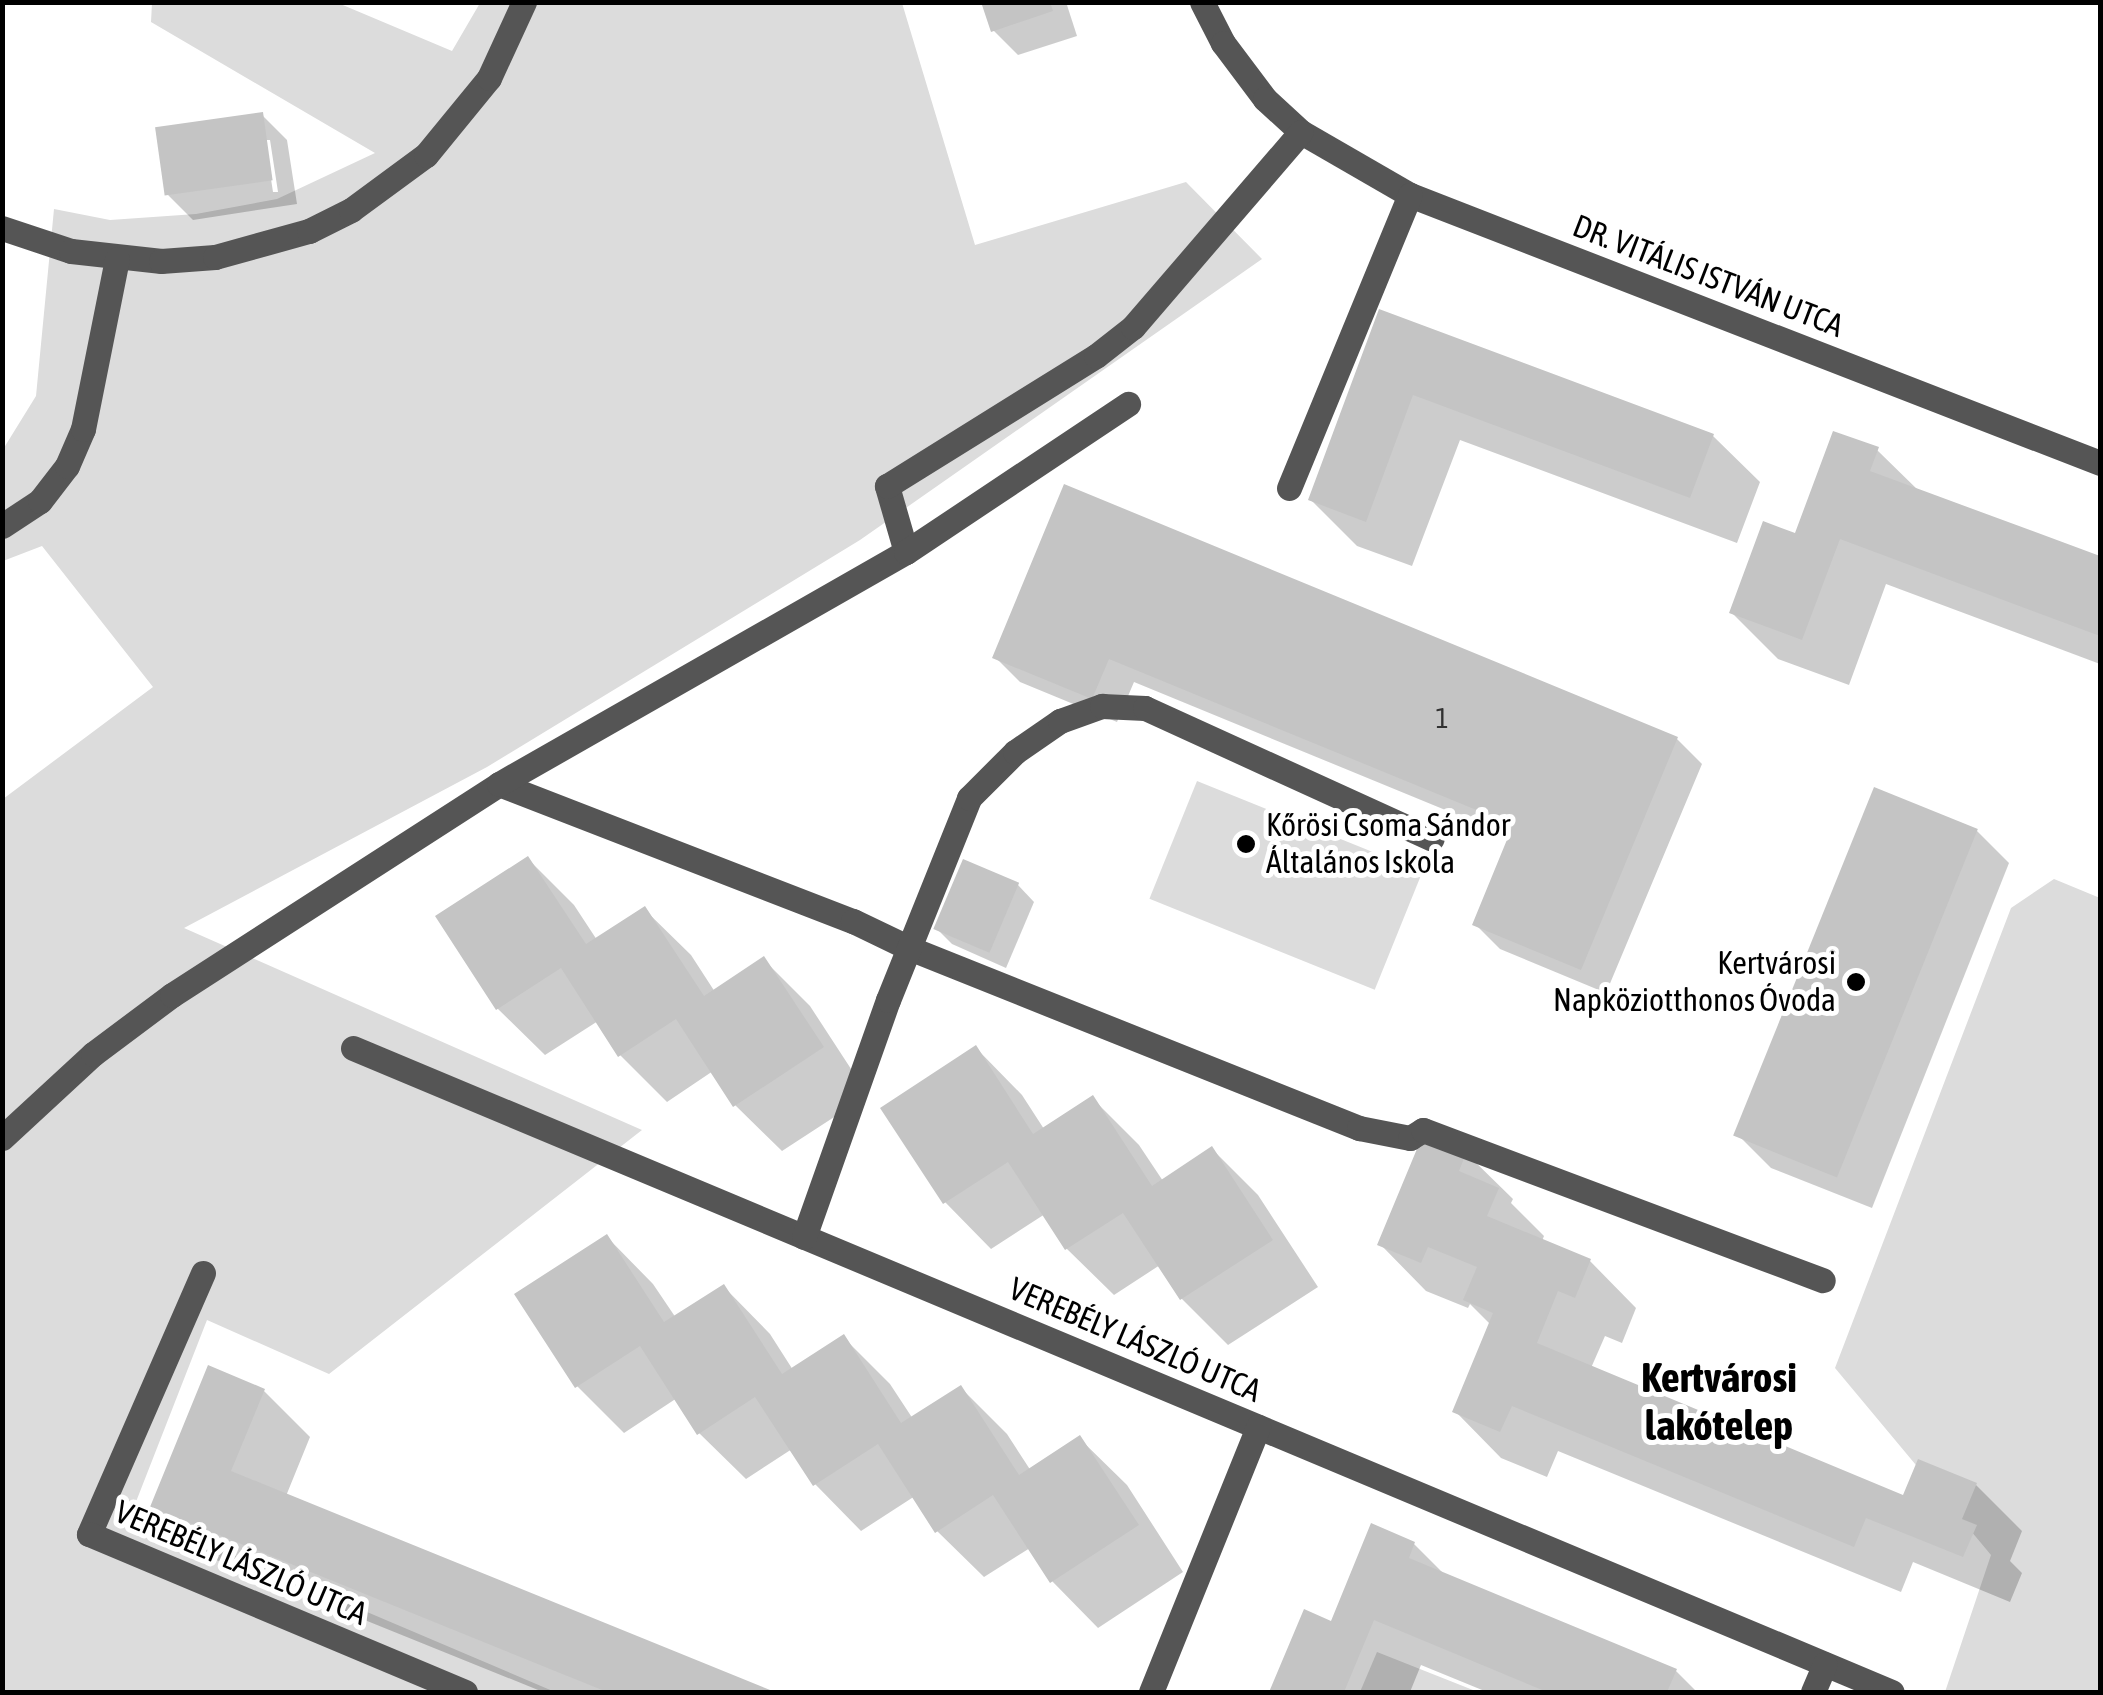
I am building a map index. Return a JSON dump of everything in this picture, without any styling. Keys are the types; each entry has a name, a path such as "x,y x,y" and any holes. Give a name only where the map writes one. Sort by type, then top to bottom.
{"street":[{"path":"2,228 70,250 117,259 216,257 262,247 351,210 426,154 460,117 489,78 524,2"},
{"name":"DR. VITÁLIS ISTVÁN UTCA","path":"1202,2 1244,72 1301,132 1410,195 2100,463"},
{"path":"906,552 887,486 1096,356 1133,327 1301,132"},
{"path":"1289,488 1410,195"},
{"path":"2,526 40,500 67,466 84,429 117,259"},
{"path":"2,1138 94,1054 172,995 500,784 906,552 1128,404"},
{"path":"804,1237 909,948 969,798 982,781 1060,722 1102,706 1145,708 1432,839"},
{"path":"500,784 853,921 909,948 1359,1128 1410,1138 1423,1130 1823,1280"},
{"name":"VEREBÉLY LÁSZLÓ UTCA","path":"353,1048 1892,1692"},
{"name":"VEREBÉLY LÁSZLÓ UTCA","path":"204,1273 89,1534 465,1692"},
{"path":"1151,1692 1258,1427"},
{"path":"1814,1692 1824,1664"}],"shaded area":[{"path":"152,3 338,3 452,51 480,3 902,3 975,245 1186,182 1262,259 860,540 487,767 184,928 642,1130 329,1374 207,1320 132,1512 555,1692 3,1692 3,799 153,687 42,546 3,561 2,451 36,396 54,209 110,220 196,214 277,199 375,153 151,22"},
{"path":"1197,781 1422,872 1375,990 1149,899"},
{"path":"2054,879 2100,898 2100,1692 1945,1692 1991,1555 1835,1368 2011,908"},
{"path":"1377,1652 1478,1692 1360,1692"}],"building":[{"path":"981,2 1050,2 1053,11 991,32"},
{"path":"263,112 273,180 165,195 155,127"},
{"path":"1379,309 1714,434 1690,498 1413,395 1366,522 1308,500"},
{"path":"1833,431 1879,447 1870,471 2100,556 2100,636 1840,539 1802,640 1729,613 1763,521 1795,533"},
{"path":"1064,484 1678,737 1581,970 1472,925 1513,825 1109,659 1092,699 992,658"},
{"name":"Kertvárosi Napköziotthonos Óvoda","path":"1874,787 1978,829 1837,1178 1733,1136"},
{"path":"528,856 586,944 645,906 704,996 764,956 824,1047 733,1107 676,1019 618,1057 561,968 496,1010 435,916"},
{"path":"963,859 1019,883 989,953 933,929"},
{"path":"976,1045 1033,1134 1093,1095 1152,1186 1212,1146 1273,1240 1180,1300 1123,1213 1065,1250 1008,1162 943,1204 880,1108"},
{"path":"1424,1132 1467,1151 1459,1171 1499,1188 1487,1216 1591,1259 1575,1298 1558,1291 1537,1343 1903,1495 1918,1459 1977,1483 1962,1519 1977,1525 1963,1557 1866,1518 1854,1547 1512,1406 1500,1432 1452,1412 1493,1313 1463,1300 1477,1267 1428,1247 1421,1263 1377,1245"},
{"path":"607,1234 664,1322 724,1284 782,1374 844,1334 901,1423 961,1385 1019,1475 1080,1435 1139,1525 1050,1583 993,1495 935,1533 878,1444 813,1486 755,1397 697,1435 640,1346 575,1388 514,1294"},
{"path":"208,1365 265,1389 231,1471 775,1692 607,1692 150,1507"},
{"path":"1371,1523 1415,1542 1409,1558 1677,1669 1667,1692 1547,1692 1374,1620 1344,1692 1269,1692 1304,1609 1331,1621"}],"place":[{"name":"Kőrösi Csoma Sándor Általános Iskola","path":"1246,844"},
{"name":"Kertvárosi Napköziotthonos Óvoda","path":"1856,982"}],"district":[{"name":"Kertvárosi lakótelep","path":"1719,1401"}]}
